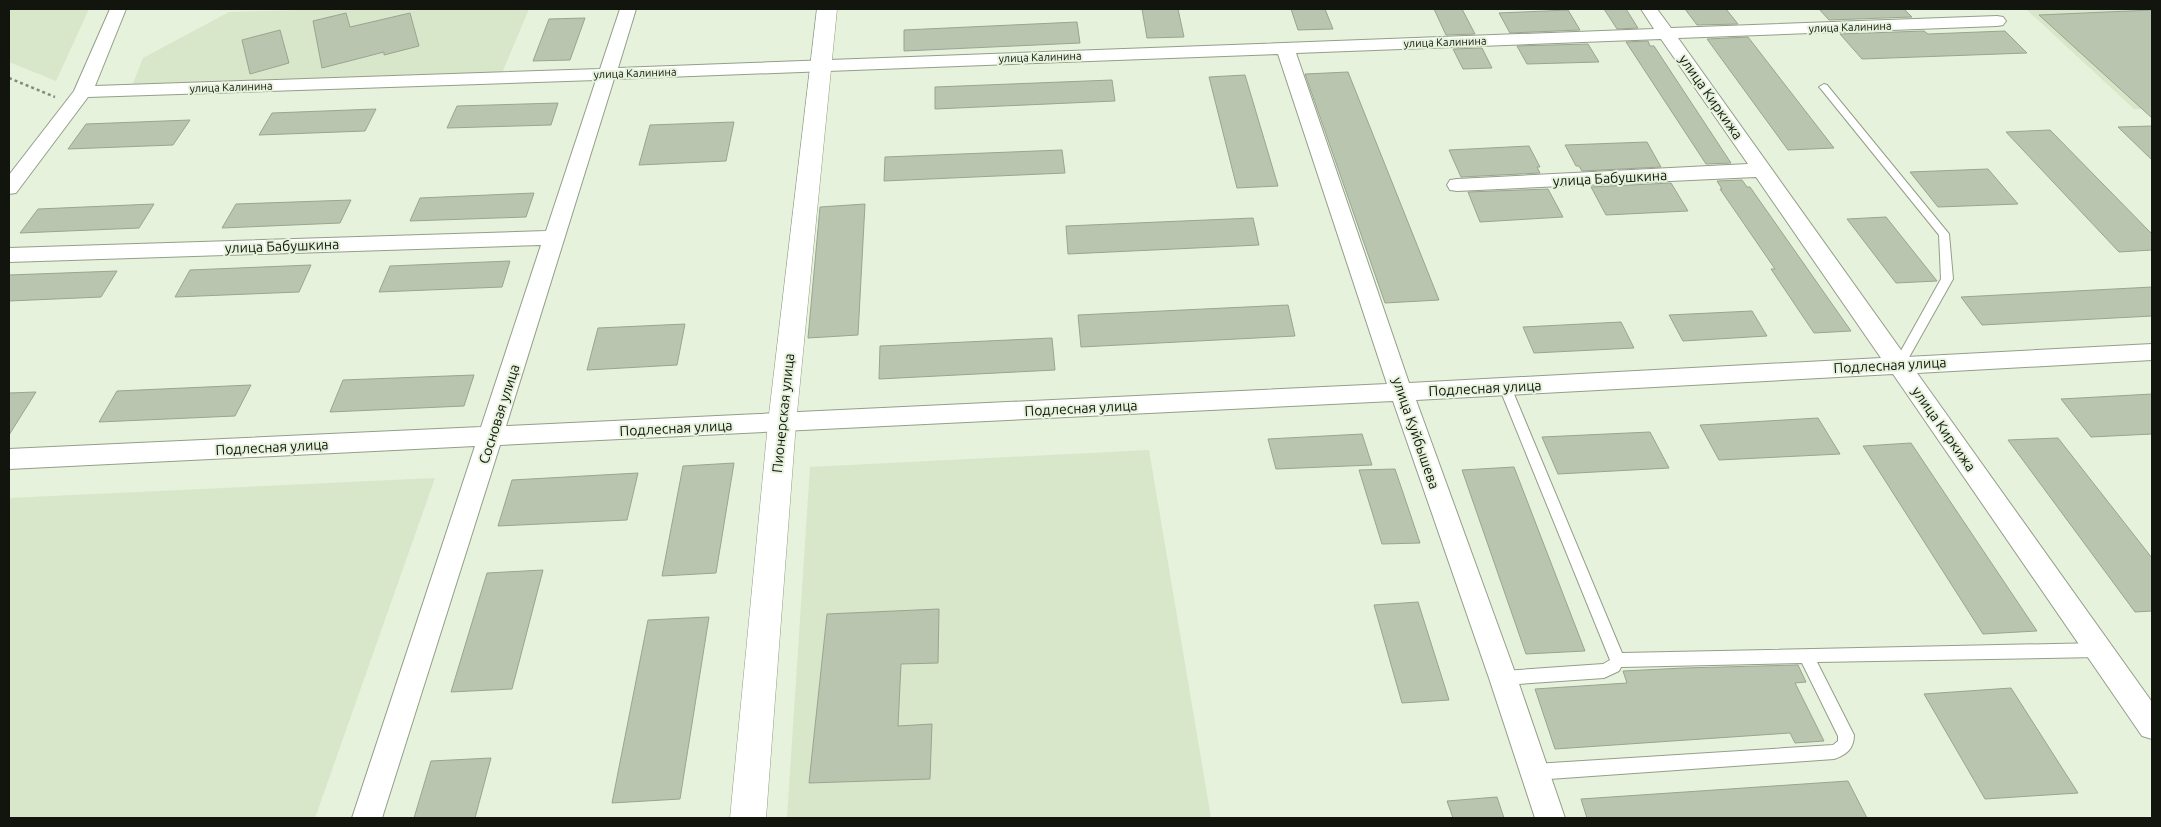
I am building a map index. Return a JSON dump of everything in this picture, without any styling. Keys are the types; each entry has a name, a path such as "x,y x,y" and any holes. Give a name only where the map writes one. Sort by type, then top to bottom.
{"street":[{"path":"9,188 79,99 118,9"},
{"name":"Сосновая улица","path":"368,818 628,9"},
{"name":"Пионерская улица","path":"748,818 782,423 828,9"},
{"name":"улица Киркижа","path":"1649,9 2152,726"},
{"name":"улица Калинина","path":"79,99 821,65 1285,47 1667,35 1997,21"},
{"name":"улица Куйбышева","path":"1285,47 1401,392 1503,678 1550,818"},
{"name":"улица Бабушкина","path":"1457,185 1762,170"},
{"name":"улица Бабушкина","path":"9,255 555,238"},
{"name":"Подлесная улица","path":"9,459 1505,387 2152,352"}],"lane":[{"path":"1824,87 1944,234 1947,279 1899,365"},
{"path":"1503,678 1604,672 1614,666 1616,660 1505,387"},
{"path":"1616,660 2099,650"},
{"path":"1534,772 1825,752 1842,749 1847,741 1846,735 1806,656"}],"path":[{"path":"9,78 79,99"}],"shaded area":[{"path":"9,9 89,9 56,81 9,62"},
{"path":"339,9 529,9 502,73 132,86 143,58 229,12"},
{"path":"2026,9 2152,9 2152,109 2134,109"},
{"path":"1149,450 1211,818 787,818 810,467"},
{"path":"435,478 315,818 9,818 9,498"}],"building":[{"path":"1142,9 1178,9 1184,37 1147,38"},
{"path":"1291,9 1325,9 1333,29 1298,30"},
{"path":"1434,9 1462,9 1475,34 1446,35"},
{"path":"1604,9 1626,9 1638,28 1617,29"},
{"path":"1685,9 1726,9 1738,24 1697,25"},
{"path":"1819,9 1904,9 1912,17 1829,20"},
{"path":"1568,10 1580,30 1510,33 1499,13"},
{"path":"2152,10 2152,118 2039,15"},
{"path":"346,13 350,27 410,13 419,46 384,55 384,52 322,68 313,21"},
{"path":"585,18 570,60 533,61 549,19"},
{"path":"1077,22 1080,43 904,51 904,30"},
{"path":"280,30 289,63 250,74 242,40"},
{"path":"1924,31 1928,34 2005,31 2027,53 1862,59 1840,34"},
{"path":"1748,37 1834,148 1788,150 1707,39"},
{"path":"1648,41 1650,46 1654,46 1731,163 1706,164 1626,42"},
{"path":"1588,44 1599,62 1527,64 1517,46"},
{"path":"1482,48 1492,68 1463,69 1453,49"},
{"path":"1348,72 1439,300 1385,303 1305,74"},
{"path":"1245,75 1278,186 1237,188 1209,77"},
{"path":"1112,80 1115,101 935,109 935,87"},
{"path":"558,103 551,125 447,128 457,106"},
{"path":"376,109 365,131 259,135 272,113"},
{"path":"190,120 173,145 68,149 86,124"},
{"path":"734,122 726,161 639,165 650,125"},
{"path":"2152,126 2152,160 2118,127"},
{"path":"2050,130 2152,234 2152,250 2119,252 2006,132"},
{"path":"1647,142 1661,167 1582,171 1579,166 1576,166 1565,145"},
{"path":"1529,146 1540,167 1537,167 1540,173 1461,177 1449,150"},
{"path":"1062,150 1065,173 884,181 885,157"},
{"path":"1988,169 2018,204 1938,207 1910,172"},
{"path":"1742,180 1747,187 1750,187 1851,331 1814,333 1771,269 1775,269 1720,189 1722,189 1717,181"},
{"path":"1671,183 1688,211 1606,215 1591,187"},
{"path":"1548,189 1563,217 1480,222 1468,192"},
{"path":"534,193 526,217 410,221 420,198"},
{"path":"351,200 340,223 222,228 236,204"},
{"path":"154,204 139,228 20,233 38,209"},
{"path":"865,204 858,335 808,338 820,207"},
{"path":"1886,217 1937,281 1896,283 1847,219"},
{"path":"1253,218 1259,245 1068,254 1066,226"},
{"path":"510,261 502,287 379,292 390,266"},
{"path":"311,265 299,292 175,297 190,270"},
{"path":"117,271 101,297 9,301 9,275"},
{"path":"2152,287 2152,316 1982,325 1961,297"},
{"path":"1288,305 1295,336 1081,347 1078,315"},
{"path":"1752,311 1767,336 1683,341 1669,315"},
{"path":"1621,322 1634,348 1534,353 1523,327"},
{"path":"685,324 677,365 587,370 598,328"},
{"path":"1052,338 1055,370 879,379 880,346"},
{"path":"474,375 464,406 330,412 343,380"},
{"path":"251,385 235,416 99,422 117,391"},
{"path":"36,392 9,435 9,393"},
{"path":"2152,394 2152,434 2091,437 2061,399"},
{"path":"1818,418 1840,454 1719,460 1700,425"},
{"path":"1650,432 1669,468 1558,474 1542,437"},
{"path":"1362,434 1372,465 1276,469 1268,439"},
{"path":"2058,438 2152,558 2152,611 2135,612 2008,440"},
{"path":"1911,443 2037,631 1983,634 1863,446"},
{"path":"734,463 716,573 662,576 683,466"},
{"path":"1514,467 1585,651 1526,654 1462,470"},
{"path":"1395,469 1420,543 1382,544 1359,470"},
{"path":"638,473 627,520 498,526 512,480"},
{"path":"543,570 512,689 451,692 487,573"},
{"path":"1418,602 1449,700 1402,703 1374,605"},
{"path":"939,609 938,663 901,664 898,726 932,724 930,779 809,783 827,614"},
{"path":"709,617 680,799 612,803 648,620"},
{"path":"1798,665 1806,682 1795,683 1824,741 1795,743 1790,733 1555,749 1535,689 1627,683 1623,671"},
{"path":"2011,688 2078,793 1985,799 1924,694"},
{"path":"491,758 475,818 414,818 431,761"},
{"path":"1848,781 1867,818 1587,818 1581,799"},
{"path":"1497,797 1504,818 1453,818 1447,801"}]}
